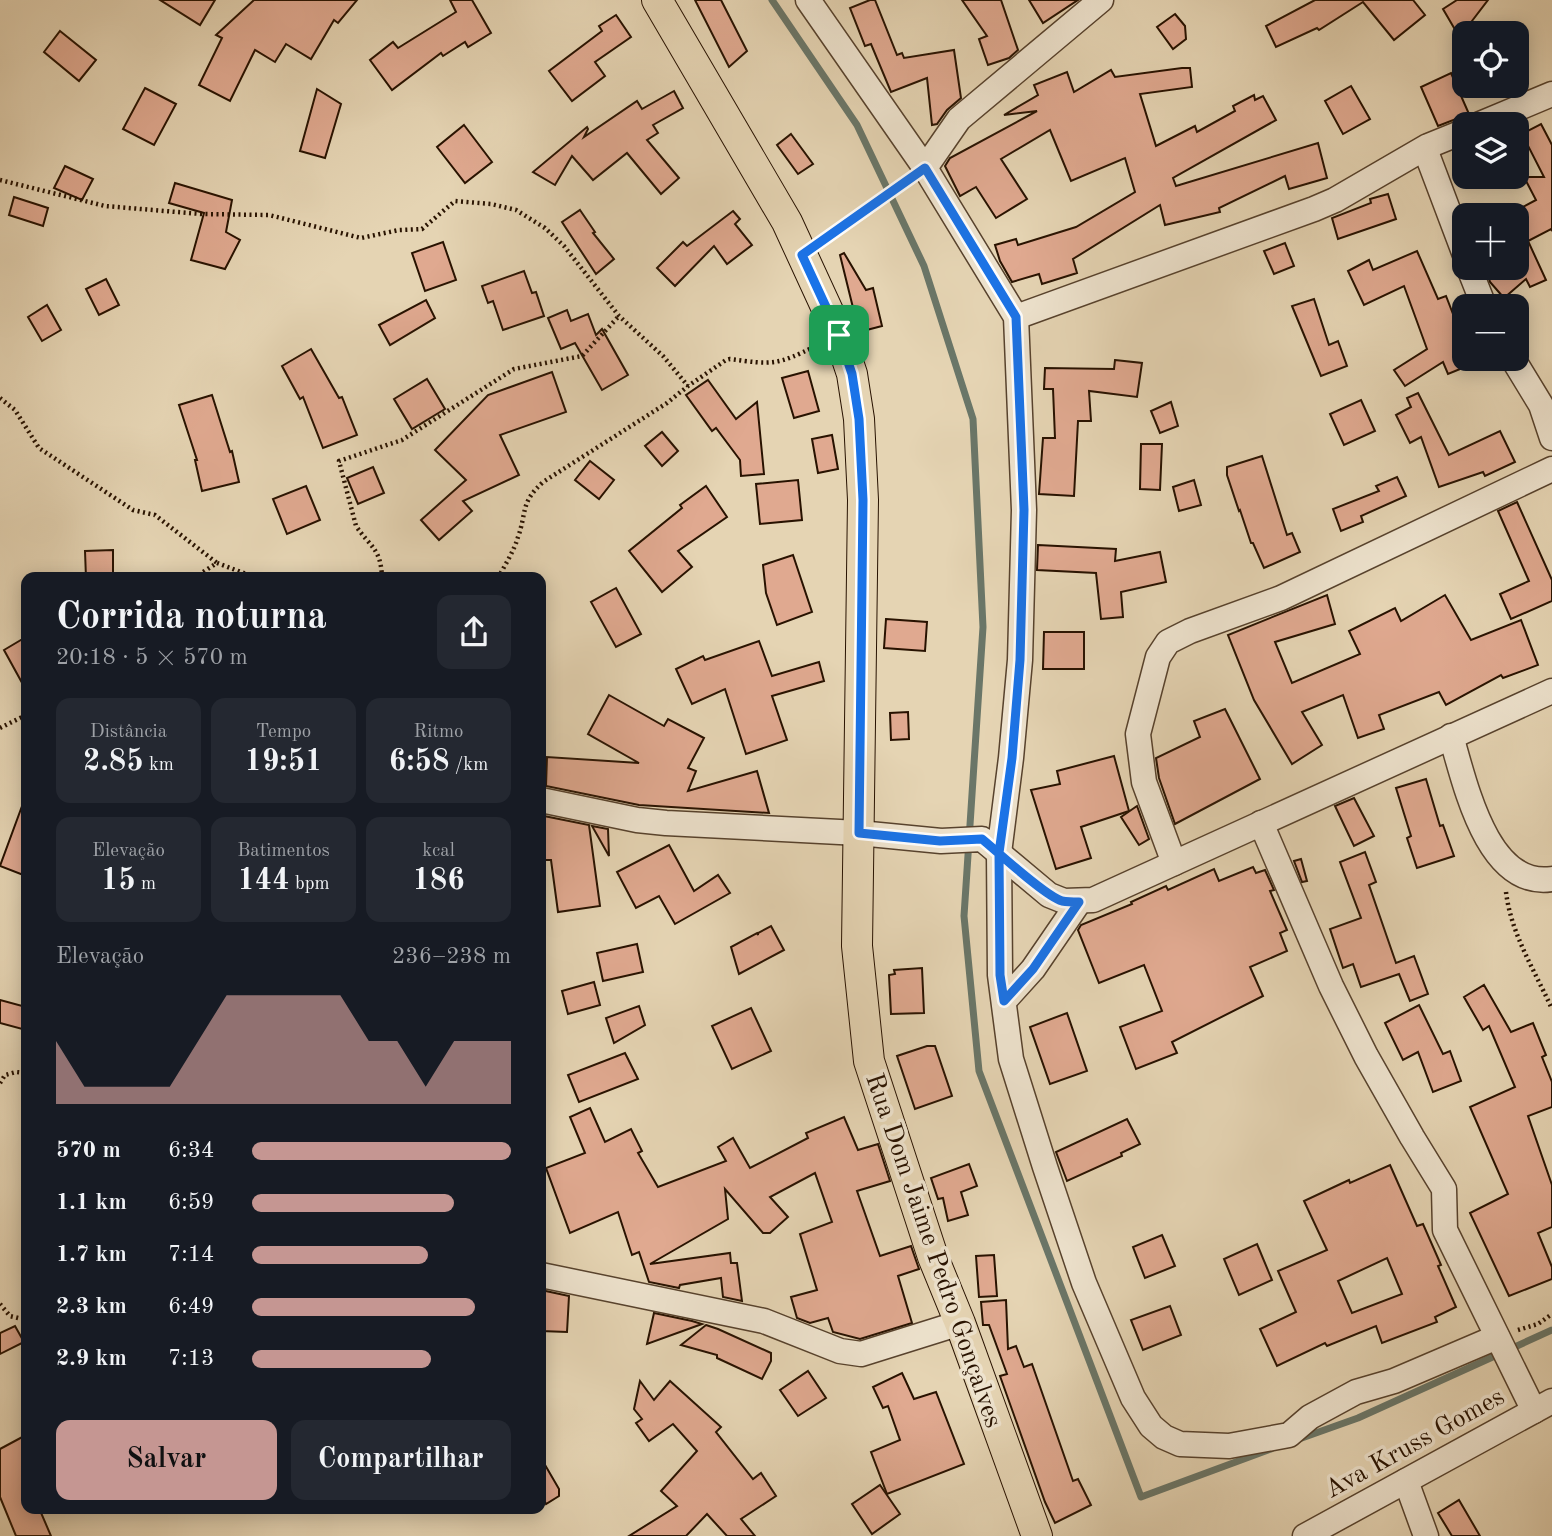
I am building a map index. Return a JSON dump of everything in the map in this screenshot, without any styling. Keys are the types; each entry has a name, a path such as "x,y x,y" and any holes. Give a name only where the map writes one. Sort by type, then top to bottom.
{"main road":[{"name":"Rua Dom Jaime Pedro Gonçalves","path":"657,0 787,222 839,335 852,374 859,419 863,500 857,946 869,1061 933,1257 960,1323 1037,1536"}],"street":[{"path":"808,0 925,168 1016,317 1024,510 1020,660 1012,758 990,846 1000,975 1012,1059 1084,1283 1133,1398 1151,1426 1164,1437 1180,1444 1228,1446 1289,1435 1310,1417 1356,1392 1394,1381 1497,1337"},
{"path":"925,168 959,119 1101,0"},
{"path":"1509,112 1552,94"},
{"path":"1016,317 1314,209 1335,200 1424,149 1452,137"},
{"path":"1424,149 1452,221"},
{"path":"1520,371 1541,405 1552,438"},
{"path":"1174,863 1144,782 1138,734 1158,657 1168,642 1190,631 1281,598 1552,469"},
{"path":"546,801 637,820 701,826 859,833 990,846 1049,895 1064,901 1079,902 1093,900 1552,691"},
{"path":"1451,736 1479,823 1493,848 1508,867 1538,881 1552,879"},
{"path":"1261,823 1331,986 1379,1079 1444,1189 1446,1230 1497,1337 1510,1361 1543,1406"},
{"path":"1004,1001 1033,969 1079,902"},
{"path":"546,1276 764,1321 840,1351 861,1354 960,1323"},
{"name":"Ava Kruss Gomes","path":"1305,1536 1543,1406"},
{"path":"1406,1481 1426,1536"}],"path":[{"path":"802,255 925,168"},
{"path":"0,180 105,206 201,214 269,215 361,238 399,229 422,229 450,203 456,201 491,204 516,210 545,228 584,271 619,316 663,356 688,386"},
{"path":"381,572 378,553 372,542 362,535 356,526 339,461 402,440 514,369 582,356 619,316"},
{"path":"501,572 517,541 522,515 533,491 583,455 667,403 730,359 771,364 785,361 839,335"},
{"path":"0,398 15,410 39,448 133,510 155,515 217,563 241,572"},
{"path":"203,572 217,563"},
{"path":"0,727 21,717"},
{"path":"1508,867 1505,882 1508,906 1521,946 1552,1009"},
{"path":"0,1083 5,1075 21,1072"},
{"path":"0,1304 10,1316 21,1319"},
{"path":"1497,1337 1538,1324 1552,1314"}],"building":[{"path":"160,0 215,0 200,25"},
{"path":"254,0 357,0 338,23 334,20 311,59 286,44 275,62 255,50 230,101 199,85 222,38 216,35"},
{"path":"450,0 472,0 491,33 468,47 465,42 443,56 441,53 392,90 370,60 393,42 398,48 456,12"},
{"path":"695,0 721,0 747,51 729,67"},
{"path":"875,0 897,55 902,53 904,58 954,50 961,98 947,110 937,124 932,125 927,78 891,92 871,44 865,46 850,8"},
{"path":"962,0 1001,0 1018,50 1009,58 988,65 979,39 987,36"},
{"path":"1029,0 1078,0 1043,23"},
{"path":"1315,0 1413,0 1425,15 1394,40 1363,2 1319,30 1317,28 1276,47 1266,26"},
{"path":"1457,0 1488,0 1472,21 1452,21 1452,24 1443,9"},
{"path":"1175,14 1185,26 1186,39 1173,49 1157,27"},
{"path":"616,15 631,37 595,62 605,76 572,101 549,71 602,31 599,26"},
{"path":"60,31 96,60 79,81 44,52"},
{"path":"1190,68 1192,87 1140,94 1156,146 1195,126 1197,132 1235,111 1233,106 1254,95 1255,100 1263,96 1276,120 1173,178 1176,186 1318,143 1327,178 1289,189 1285,176 1219,208 1220,212 1165,225 1160,205 1073,259 1077,273 1042,284 1039,274 1012,282 1000,261 995,245 1016,239 1018,245 1076,227 1135,192 1125,158 1071,181 1050,130 1001,159 1027,199 996,218 976,187 960,196 945,166 950,158 1037,111 1004,115 1038,95 1034,85 1067,72 1074,92 1111,70 1115,77"},
{"path":"1451,73 1452,98 1462,98 1468,112 1452,112 1452,121 1438,126 1421,87"},
{"path":"1351,86 1370,119 1343,134 1325,101"},
{"path":"145,88 176,104 154,145 123,129"},
{"path":"317,89 341,104 325,158 300,151"},
{"path":"674,91 683,108 653,125 658,133 647,140 679,178 661,194 627,153 593,180 572,156 555,185 533,172 587,127 584,137 637,101 642,109"},
{"path":"1541,124 1552,145 1552,231 1551,229 1529,240 1529,204 1536,200 1529,187 1529,177 1544,177 1529,148 1529,130"},
{"path":"464,125 492,162 465,183 437,147"},
{"path":"791,134 813,164 798,174 777,145"},
{"path":"65,166 93,179 82,200 54,188"},
{"path":"175,183 232,200 226,232 240,240 225,269 191,260 204,213 169,203"},
{"path":"1388,194 1396,219 1338,239 1332,218 1371,203 1370,199"},
{"path":"14,197 48,208 43,226 9,215"},
{"path":"580,210 595,232 593,233 614,259 596,274 562,222"},
{"path":"733,211 740,219 735,224 752,245 727,264 714,246 675,286 657,268 683,242 687,246"},
{"path":"443,242 456,280 425,291 412,253"},
{"path":"1285,243 1294,266 1274,274 1264,251"},
{"path":"1529,243 1546,280 1530,287 1526,280 1529,280"},
{"path":"1417,251 1438,299 1446,296 1452,311 1452,371 1455,371 1448,374 1443,362 1405,386 1394,370 1427,349 1404,286 1364,305 1348,271 1369,260 1373,270"},
{"path":"844,253 866,290 873,288 882,326 859,332 840,255"},
{"path":"524,271 532,293 536,292 544,316 503,330 493,301 488,303 482,286"},
{"path":"106,279 119,305 99,315 86,289"},
{"path":"1525,280 1509,294 1500,294 1490,282"},
{"path":"1314,299 1329,345 1338,341 1347,366 1321,376 1292,306"},
{"path":"426,300 435,318 390,345 379,325"},
{"path":"47,305 61,330 42,341 28,317"},
{"path":"567,310 571,321 588,314 596,335 602,329 628,375 602,390 575,343 561,349 548,318"},
{"path":"311,349 339,398 342,397 357,435 323,448 303,397 300,399 282,366"},
{"path":"1115,360 1142,363 1137,397 1089,391 1091,421 1078,421 1074,496 1039,494 1043,438 1055,438 1053,389 1044,389 1045,368 1114,369"},
{"path":"808,371 819,411 794,418 782,378"},
{"path":"552,372 566,412 500,435 519,475 463,501 472,511 439,540 421,520 466,480 435,450 488,395"},
{"path":"427,379 445,409 412,429 394,399"},
{"path":"708,380 736,419 757,402 764,474 741,476 740,460 716,428 712,431 686,395"},
{"path":"1418,393 1449,455 1500,431 1515,462 1485,476 1483,472 1439,487 1421,437 1410,443 1396,415 1411,407 1407,398"},
{"path":"212,395 230,452 232,451 239,482 202,491 197,460 179,405"},
{"path":"1361,400 1375,431 1344,445 1330,414"},
{"path":"1171,402 1178,426 1160,433 1151,411"},
{"path":"662,432 678,451 662,466 645,446"},
{"path":"832,435 838,469 818,473 812,439"},
{"path":"1141,444 1162,444 1160,490 1140,489"},
{"path":"1262,456 1287,535 1292,533 1300,552 1264,568 1251,543 1227,475 1227,467"},
{"path":"590,461 614,480 599,499 575,480"},
{"path":"373,467 384,493 358,504 347,478"},
{"path":"1397,477 1406,496 1361,516 1363,522 1341,531 1333,509 1379,491 1376,486"},
{"path":"798,480 802,520 760,524 756,484"},
{"path":"1194,480 1201,505 1179,511 1173,487"},
{"path":"306,486 320,520 287,534 273,499"},
{"path":"706,486 727,517 678,551 692,567 662,592 629,551 682,508 680,505"},
{"path":"1517,502 1552,580 1552,601 1511,619 1500,594 1529,581 1498,511"},
{"path":"1038,545 1116,549 1115,561 1160,552 1166,582 1121,592 1123,617 1101,619 1096,573 1037,570"},
{"path":"113,550 113,572 86,572 85,551"},
{"path":"793,555 812,612 777,625 766,593 763,565"},
{"path":"616,588 641,634 616,647 591,602"},
{"path":"1327,595 1335,624 1275,642 1292,683 1360,654 1349,631 1395,608 1401,621 1445,595 1471,640 1521,620 1538,665 1503,678 1501,675 1446,705 1439,692 1379,715 1384,729 1358,738 1343,695 1302,712 1322,745 1292,764 1254,700 1228,635"},
{"path":"886,619 927,622 925,651 884,648"},
{"path":"1044,632 1084,632 1084,669 1043,669"},
{"path":"21,640 21,681 4,650"},
{"path":"759,641 772,676 819,662 824,681 772,696 787,740 746,754 725,689 692,704 676,669 703,656 705,660"},
{"path":"609,695 664,726 668,719 704,738 688,768 696,771 688,791 757,771 769,813 639,805 546,786 547,757 639,763 588,734"},
{"path":"1225,709 1260,779 1175,824 1159,778 1156,758 1200,737 1194,721"},
{"path":"908,712 909,739 891,740 890,713"},
{"path":"1114,756 1129,811 1081,827 1091,858 1056,869 1031,790 1060,784 1057,771"},
{"path":"1426,779 1440,826 1443,825 1454,856 1417,868 1407,838 1411,836 1396,788"},
{"path":"1354,798 1374,836 1354,846 1335,806"},
{"path":"1137,806 1149,839 1139,845 1121,817"},
{"path":"21,809 21,874 0,866"},
{"path":"546,816 589,825 600,906 558,912 551,860 546,860"},
{"path":"592,826 608,829 609,856"},
{"path":"669,845 694,891 718,875 730,893 675,924 659,896 636,908 617,872"},
{"path":"1365,852 1376,882 1369,885 1396,963 1414,956 1428,994 1410,1001 1399,974 1361,987 1353,964 1343,968 1330,929 1361,918 1340,862"},
{"path":"1301,859 1307,881 1302,882 1294,861"},
{"path":"1253,867 1256,873 1265,870 1274,890 1270,891 1287,930 1280,933 1287,951 1250,967 1263,996 1172,1042 1177,1053 1136,1069 1120,1027 1162,1011 1144,965 1099,983 1078,930 1081,925 1132,904 1131,902 1166,886 1168,890 1214,869 1219,881"},
{"path":"771,926 784,950 739,974 731,947"},
{"path":"637,944 643,972 603,981 597,953"},
{"path":"922,968 924,1013 891,1014 889,975 895,974 894,970"},
{"path":"594,982 600,1005 568,1014 562,991"},
{"path":"1484,985 1511,1032 1533,1023 1546,1055 1542,1057 1552,1082 1552,1107 1528,1116 1552,1185 1552,1227 1538,1233 1552,1267 1552,1279 1509,1296 1470,1213 1508,1194 1470,1107 1515,1087 1489,1026 1483,1030 1464,997"},
{"path":"0,1000 21,1006 21,1029 0,1023"},
{"path":"1419,1005 1443,1054 1450,1051 1461,1081 1433,1092 1418,1052 1403,1060 1385,1023"},
{"path":"639,1006 645,1025 614,1043 606,1018"},
{"path":"751,1008 771,1051 732,1069 712,1026"},
{"path":"1067,1013 1087,1071 1050,1084 1030,1027"},
{"path":"935,1046 952,1096 915,1109 897,1056"},
{"path":"625,1053 638,1079 579,1102 568,1075"},
{"path":"590,1108 605,1142 631,1129 642,1151 638,1153 658,1187 726,1161 718,1147 733,1138 750,1168 808,1138 806,1133 844,1117 858,1150 878,1144 890,1181 857,1191 880,1256 911,1246 919,1269 898,1276 912,1323 860,1339 833,1332 828,1318 810,1323 797,1318 791,1297 817,1290 800,1234 832,1222 815,1173 770,1197 788,1217 770,1233 763,1233 725,1189 728,1219 650,1264 730,1253 731,1263 737,1263 742,1301 723,1297 721,1278 680,1285 679,1288 649,1282 639,1252 632,1255 618,1212 570,1233 546,1168 585,1153 570,1117"},
{"path":"1127,1119 1140,1144 1121,1153 1122,1156 1067,1181 1056,1152"},
{"path":"969,1164 977,1186 961,1192 968,1215 948,1221 943,1198 938,1199 931,1178"},
{"path":"1390,1165 1417,1226 1423,1224 1456,1307 1435,1317 1437,1322 1382,1343 1376,1326 1327,1346 1325,1343 1277,1366 1260,1329 1296,1312 1278,1271 1327,1250 1304,1201 1349,1180 1350,1183","holes":["1387,1258 1402,1294 1352,1313 1338,1281"]},
{"path":"1162,1235 1175,1266 1145,1278 1133,1247"},
{"path":"1257,1244 1272,1280 1239,1295 1224,1259"},
{"path":"994,1255 997,1296 979,1297 976,1256"},
{"path":"546,1291 569,1296 567,1332 546,1331"},
{"path":"1006,1300 1008,1349 1016,1346 1024,1367 1032,1364 1073,1481 1078,1479 1091,1505 1055,1523 1000,1376 1007,1374 989,1325 983,1325 981,1302"},
{"path":"1170,1306 1181,1335 1143,1350 1131,1320"},
{"path":"654,1313 692,1321 702,1324 647,1344"},
{"path":"706,1325 771,1353 771,1361 762,1379 717,1358 717,1355 681,1345"},
{"path":"15,1326 21,1337 21,1344 0,1354 0,1333"},
{"path":"808,1371 826,1398 798,1416 780,1390"},
{"path":"902,1373 914,1399 936,1392 964,1464 887,1494 871,1452 900,1440 888,1406 883,1408 873,1387"},
{"path":"640,1381 654,1400 670,1381 721,1427 716,1432 753,1479 761,1473 776,1496 741,1519 755,1536 727,1536 707,1514 686,1536 629,1536 677,1506 661,1491 697,1451 673,1424 649,1441 636,1423 642,1419 634,1409"},
{"path":"21,1438 21,1514 42,1514 51,1536 16,1536 0,1497 0,1449"},
{"path":"546,1467 559,1489 559,1496 546,1504"},
{"path":"880,1485 900,1514 872,1534 852,1504"},
{"path":"1459,1500 1480,1536 1452,1536 1438,1513"}],"waterway":[{"path":"772,0 857,125 924,266 973,419 983,627 964,916 979,1071 1141,1497 1271,1449"},
{"path":"1299,1439 1358,1418 1552,1330"}],"route":[{"path":"839,335 802,255 925,168 1016,317 1024,510 1020,660 1012,758 999,853 1000,975 1004,1001 1033,969 1079,902 1064,901 1049,895 1029,877 999,853 982,839 940,841 859,833 863,500 859,419 852,374 839,335"}]}
